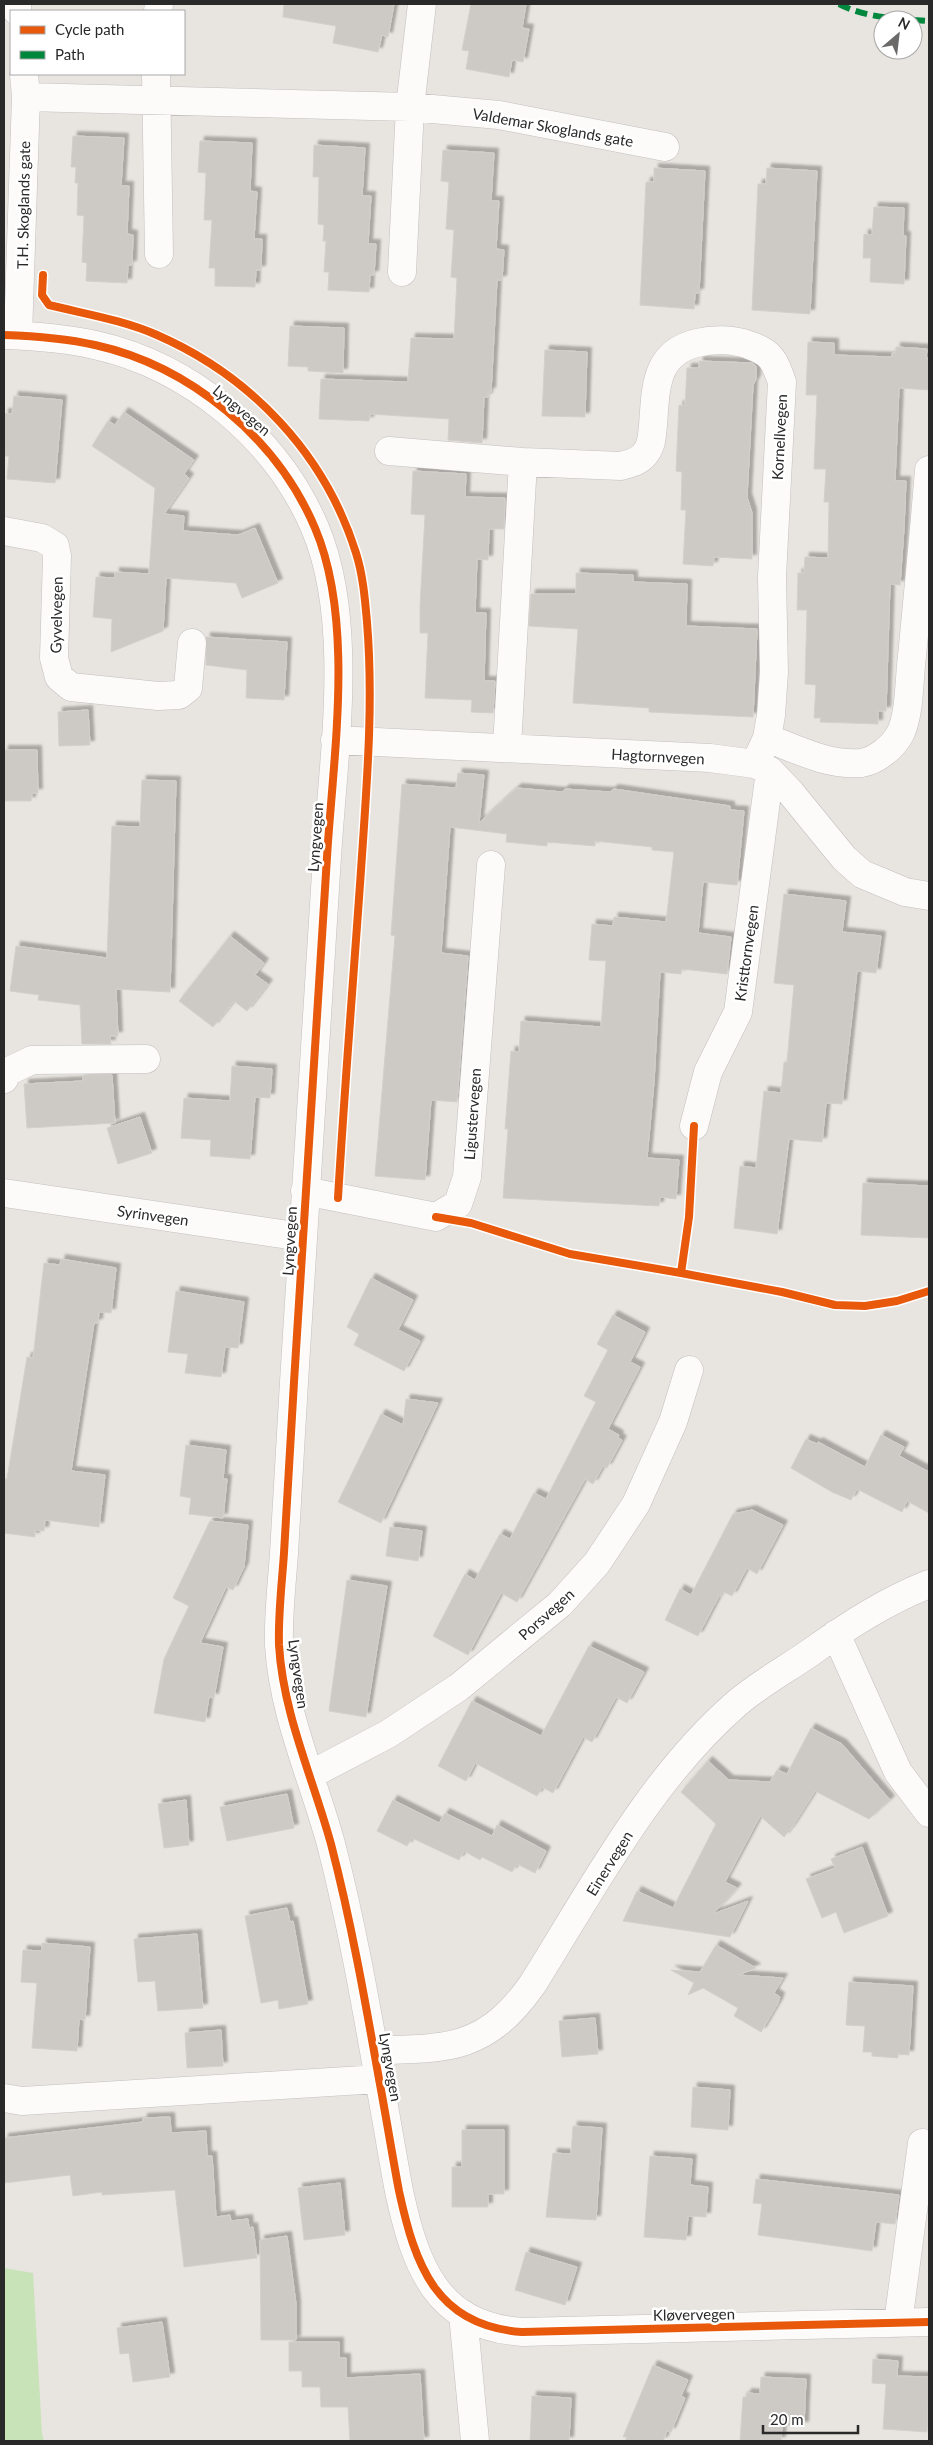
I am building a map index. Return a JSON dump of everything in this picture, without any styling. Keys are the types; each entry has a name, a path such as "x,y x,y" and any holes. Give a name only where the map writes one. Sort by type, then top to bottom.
{"street":[{"path":"402,272 410,107 422,4"},
{"path":"156,75 159,254"},
{"name":"Valdemar Skoglands gate","path":"25,85 155,101 410,107 499,115 665,147"},
{"name":"T.H. Skoglands gate","path":"11,335 25,85"},
{"name":"Lyngvegen","path":"11,335 52,337 99,345 143,360 186,382 226,411 264,445 294,486 316,531 331,580 339,686 302,1237 279,1643 292,1721 310,1775 346,1902 396,2177 416,2256 429,2282 444,2299 463,2314"},
{"name":"Kornellvegen","path":"389,451 523,462 621,466 636,462 648,451 652,437 656,380 666,360 685,346 711,340 746,343 766,350 775,362 782,382 772,577 774,672 771,715 762,768"},
{"path":"507,747 523,462"},
{"path":"766,738 814,755 839,761 862,763 879,756 900,733 909,686 929,470"},
{"name":"Gyvelvegen","path":"4,531 42,538 55,546 57,556 54,658 59,677 71,687 158,696 179,695 188,688 192,643"},
{"name":"Hagtornvegen","path":"334,740 710,758 762,768"},
{"path":"762,768 791,792 844,858 862,874 905,892 929,896"},
{"name":"Kristtornvegen","path":"694,1126 708,1072 738,1012 762,768"},
{"name":"Ligustervegen","path":"305,1191 436,1217 458,1204 467,1177 491,865"},
{"path":"4,1079 9,1071 32,1060 146,1058"},
{"name":"Syrinvegen","path":"4,1193 302,1237"},
{"name":"Porsvegen","path":"310,1775 388,1734 459,1687 560,1604 597,1562 636,1504 673,1422 689,1370"},
{"name":"Einervegen","path":"374,2050 451,2046 476,2038 498,2025 516,2008 532,1985 640,1815 669,1775 737,1703 860,1618 900,1596 929,1584"},
{"path":"836,1634 898,1772 929,1813"},
{"name":"Lyngvegen","path":"4,2098 22,2101 379,2079"},
{"path":"898,2323 922,2143"},
{"path":"463,2314 475,2441"},
{"name":"Kløvervegen","path":"463,2314 480,2324 500,2331 522,2332 929,2322"}],"green space":[{"path":"4,2268 33,2273 42,2434 44,2441 4,2441"}],"building":[{"path":"284,4 394,4 388,37 382,35 378,52 333,43 336,26 283,17"},
{"path":"471,4 526,4 522,28 529,29 523,62 512,60 509,77 466,69 469,51 462,50"},
{"path":"73,136 124,138 121,186 129,186 127,234 133,235 132,265 128,265 127,283 86,281 87,263 82,262 84,216 77,215 78,183 75,183 76,167 71,167"},
{"path":"200,141 252,143 250,191 257,192 254,239 262,239 261,270 256,270 255,287 215,286 215,268 209,268 212,220 204,220 206,173 198,172"},
{"path":"314,145 365,148 362,196 371,196 368,244 376,244 374,275 370,275 369,292 328,290 329,272 324,272 326,241 323,241 324,225 318,224 319,177 313,177"},
{"path":"443,150 494,153 491,201 499,201 496,249 504,250 502,280 497,280 491,392 488,392 488,397 484,397 482,443 448,440 449,419 370,414 369,421 319,419 321,379 408,382 411,338 454,339 457,278 451,277 454,230 446,229 449,182 441,181"},
{"path":"654,168 705,171 699,293 695,293 694,309 640,305 646,182 654,182"},
{"path":"767,168 817,171 810,314 752,310 758,184 766,184"},
{"path":"874,207 904,208 903,236 906,236 904,284 870,282 871,258 863,258 864,234 872,235"},
{"path":"290,326 344,328 343,373 308,371 308,367 288,366"},
{"path":"808,342 834,343 834,355 892,357 892,353 896,353 896,347 927,349 926,358 929,358 929,390 899,388 895,481 906,481 904,528 900,585 890,584 886,711 878,711 878,724 820,722 821,718 814,718 816,685 805,684 807,610 797,610 798,573 804,573 805,557 828,558 829,502 824,502 826,469 814,469 817,395 806,395"},
{"path":"545,350 587,352 585,417 542,416"},
{"path":"699,361 752,363 756,366 756,379 753,385 747,497 752,513 752,559 714,557 713,566 683,564 686,510 681,510 682,472 676,471 679,405 685,406 687,368 699,368"},
{"path":"14,396 62,400 55,483 7,479 9,456 4,456 4,413 12,414"},
{"path":"124,412 194,460 184,474 189,478 164,514 184,516 183,531 238,535 255,528 278,583 242,598 236,583 166,578 163,631 111,652 112,619 93,617 96,577 115,578 115,572 149,574 155,488 92,446 108,421 115,425"},
{"path":"413,471 466,474 465,497 505,498 504,529 489,529 488,560 477,559 475,613 486,613 484,681 495,681 493,713 471,712 472,700 425,698 428,633 420,633 420,606 425,515 411,514"},
{"path":"576,573 633,575 633,582 687,584 686,626 757,629 753,717 649,712 649,708 573,703 578,629 529,626 531,594 576,594"},
{"path":"206,637 287,642 284,700 246,698 247,670 206,665"},
{"path":"88,710 90,745 59,746 58,712"},
{"path":"4,750 37,750 38,793 32,793 31,801 4,801"},
{"path":"458,773 484,775 479,823 517,788 562,792 565,789 610,792 614,789 730,806 730,810 744,811 737,885 703,882 698,933 731,937 727,974 682,969 681,974 660,972 654,1082 647,1158 679,1160 676,1199 660,1197 659,1206 503,1198 508,1129 505,1129 511,1051 519,1052 521,1021 601,1027 606,961 589,960 592,924 613,926 614,917 666,922 674,852 652,850 652,847 595,841 595,846 547,842 547,846 506,842 507,834 450,827 441,953 468,956 457,1102 431,1100 425,1180 375,1176 395,936 391,935 402,784 456,788"},
{"path":"142,780 176,781 170,992 116,989 118,1036 110,1036 111,1044 82,1044 80,1005 38,1000 39,995 10,991 16,946 107,958 112,826 140,827"},
{"path":"784,894 846,901 842,932 881,936 876,973 857,971 842,1104 826,1103 822,1142 789,1139 777,1234 734,1228 740,1166 756,1168 764,1091 781,1093 784,1062 787,1062 794,985 774,983"},
{"path":"230,936 264,963 255,975 268,984 247,1011 234,1001 213,1027 179,1001"},
{"path":"232,1066 272,1069 270,1098 255,1097 250,1159 210,1156 211,1140 181,1138 184,1098 230,1101"},
{"path":"83,1075 112,1075 115,1123 27,1128 24,1084 83,1081"},
{"path":"140,1117 152,1153 118,1164 107,1128"},
{"path":"863,1183 929,1186 929,1238 861,1235"},
{"path":"61,1259 116,1268 111,1313 99,1312 98,1323 94,1323 71,1471 105,1475 99,1527 45,1520 44,1531 35,1530 35,1537 4,1533 4,1479 7,1479 27,1357 33,1358 44,1263 60,1265"},
{"path":"371,1278 413,1300 398,1330 420,1341 404,1371 354,1345 359,1334 347,1327"},
{"path":"176,1291 244,1302 238,1348 225,1347 221,1377 185,1373 188,1354 168,1352"},
{"path":"613,1315 645,1332 630,1362 640,1367 608,1429 619,1435 618,1438 622,1440 607,1468 603,1466 593,1484 585,1479 517,1602 501,1593 468,1655 433,1636 465,1574 475,1580 500,1534 510,1539 534,1493 546,1499 596,1402 584,1396 608,1350 597,1344"},
{"path":"406,1399 438,1403 381,1523 338,1502 381,1414 403,1425"},
{"path":"881,1435 904,1447 899,1456 929,1472 929,1513 907,1501 902,1512 857,1489 851,1500 832,1492 791,1468 806,1439 817,1444 818,1442 865,1467"},
{"path":"186,1445 226,1450 223,1479 227,1479 223,1518 189,1514 191,1498 180,1496"},
{"path":"752,1510 783,1525 757,1574 747,1568 732,1596 724,1592 722,1597 719,1596 698,1636 665,1620 680,1589 691,1595 733,1514"},
{"path":"210,1521 248,1525 244,1567 233,1590 226,1587 200,1643 223,1647 214,1698 209,1697 205,1722 154,1713 164,1659 189,1606 173,1598"},
{"path":"390,1527 422,1531 418,1561 386,1556"},
{"path":"347,1580 387,1586 366,1717 329,1711"},
{"path":"589,1646 644,1672 627,1703 616,1697 592,1742 583,1737 553,1793 542,1787 537,1796 475,1763 466,1781 438,1766 472,1701 541,1736"},
{"path":"811,1728 842,1744 890,1800 869,1819 815,1791 784,1837 760,1816 725,1882 737,1888 713,1914 748,1901 730,1937 623,1921 637,1891 673,1908 716,1824 681,1792 708,1761 729,1780 770,1782 777,1770 787,1774"},
{"path":"287,1794 294,1828 227,1841 220,1807"},
{"path":"186,1800 189,1845 164,1848 158,1804"},
{"path":"393,1800 439,1823 445,1813 492,1836 497,1825 546,1851 535,1873 517,1864 512,1872 482,1857 480,1860 464,1851 459,1860 412,1838 407,1846 377,1831"},
{"path":"862,1847 888,1916 844,1933 836,1912 822,1918 806,1879 835,1868 831,1859"},
{"path":"287,1908 290,1922 293,1921 308,2004 279,2009 278,2000 261,2003 245,1916"},
{"path":"197,1934 203,2008 158,2011 155,1981 138,1982 134,1939"},
{"path":"42,1943 90,1947 85,2020 79,2019 77,2051 32,2048 37,1983 21,1982 23,1950 42,1951"},
{"path":"716,1945 756,1968 738,1975 783,1978 774,1993 780,1997 778,2003 761,2032 734,2016 738,2008 703,1988 688,1995 694,1983 671,1970 700,1972"},
{"path":"849,1982 913,1986 909,2055 898,2054 898,2058 872,2056 872,2052 863,2052 865,2026 846,2025"},
{"path":"595,2018 598,2054 562,2057 559,2021"},
{"path":"221,2030 223,2066 187,2068 185,2033"},
{"path":"693,2087 730,2090 728,2130 691,2127"},
{"path":"170,2117 171,2133 206,2131 207,2156 212,2156 216,2217 230,2215 231,2221 248,2219 249,2228 253,2227 257,2258 184,2267 175,2190 102,2195 102,2192 73,2196 70,2175 4,2183 4,2138 143,2122 143,2118"},
{"path":"573,2126 602,2128 596,2220 546,2217 553,2153 571,2154"},
{"path":"462,2130 504,2130 504,2194 488,2194 488,2207 452,2207 452,2167 462,2167"},
{"path":"650,2156 692,2159 690,2185 708,2187 706,2217 688,2216 686,2240 644,2237"},
{"path":"756,2179 899,2195 895,2224 876,2222 872,2251 758,2235 762,2204 753,2203"},
{"path":"340,2183 345,2235 304,2240 298,2188"},
{"path":"287,2236 296,2304 296,2340 261,2340 260,2240"},
{"path":"526,2252 577,2267 565,2305 515,2290"},
{"path":"162,2322 170,2377 133,2382 129,2353 120,2354 117,2328"},
{"path":"289,2342 339,2342 339,2358 346,2358 346,2378 420,2374 424,2441 350,2441 348,2407 321,2407 320,2387 302,2387 302,2371 289,2371"},
{"path":"873,2359 898,2361 897,2376 929,2377 927,2432 883,2429 886,2384 872,2383"},
{"path":"653,2365 688,2380 681,2396 685,2398 671,2432 667,2431 663,2441 625,2441 627,2437 623,2437"},
{"path":"761,2377 806,2379 804,2426 782,2425 781,2441 740,2441 743,2397 746,2397 747,2393 760,2394"},
{"path":"532,2396 571,2398 569,2441 530,2441"}],"marked path":[{"path":"839,4 873,15"},
{"path":"923,21 929,21"}],"cycle path":[{"path":"43,275 42,295 49,305 117,321 157,335 191,352 223,372 253,396 280,422 304,451 325,483 342,517 356,553 362,578 369,649 369,731 365,814 338,1198"},
{"path":"4,335 49,338 95,345 130,355 164,370 196,388 254,436 278,464 299,495 315,528 327,565 335,605 338,647 338,690 279,1645 286,1696 292,1721 324,1819 345,1902 363,1990 399,2191 405,2218 422,2267 434,2287 450,2304 469,2318 493,2327 522,2332 929,2322"},
{"path":"436,1217 471,1223 570,1254 681,1273 689,1217 694,1126"},
{"path":"681,1273 782,1292 835,1305 865,1306 897,1301 929,1291"}]}
